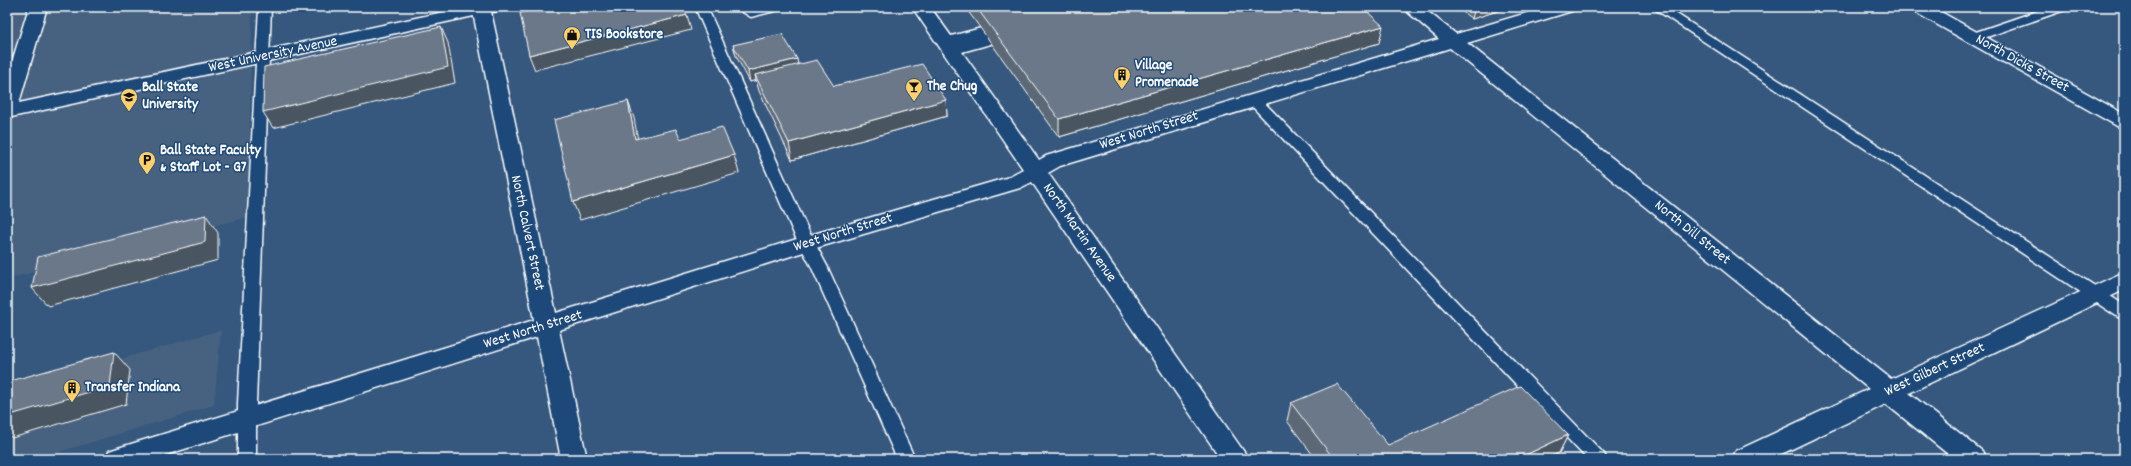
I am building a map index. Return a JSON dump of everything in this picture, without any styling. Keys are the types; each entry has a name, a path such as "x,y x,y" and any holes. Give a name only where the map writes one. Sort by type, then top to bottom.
{"street":[{"path":"7,111 38,7"},
{"name":"North Martin Avenue","path":"921,7 1236,459"},
{"name":"North Dill Street","path":"1411,7 1973,459"},
{"name":"West North Street","path":"118,459 248,420 808,243 1013,183 1054,160 1566,7"},
{"name":"North Dicks Street","path":"1919,7 2124,122"},
{"name":"West University Avenue","path":"7,111 485,8"},
{"name":"North Calvert Street","path":"485,8 546,326 574,459"},
{"path":"949,46 1033,23"},
{"name":"West Gilbert Street","path":"1745,459 2124,280"}],"lane":[{"path":"247,459 248,420 246,403 265,7"},
{"path":"701,7 906,459"},
{"path":"740,7 752,13 775,7"},
{"path":"1658,7 2124,313"},
{"path":"1974,37 2061,7"},
{"path":"1254,100 1598,459"}],"shaded area":[{"name":"Ball State University","path":"7,7 252,7 248,217 7,279"},
{"path":"221,330 214,405 36,459 7,459 7,392"}],"building":[{"path":"547,7 683,7 687,15 529,55 520,13"},
{"name":"Village Promenade","path":"976,7 1362,7 1383,26 1059,119"},
{"path":"441,27 448,67 263,112 264,67"},
{"path":"782,34 797,59 748,71 733,45"},
{"path":"817,60 834,86 922,64 946,100 789,143 755,75"},
{"path":"628,101 635,139 676,129 680,139 722,127 734,155 573,202 554,120"},
{"path":"206,215 205,242 32,288 38,257"},
{"path":"114,352 110,386 7,416 7,382"},
{"path":"1337,384 1388,445 1520,386 1568,435 1517,459 1334,459 1291,403"}],"place":[{"name":"TIS Bookstore","path":"572,50"},
{"name":"Village Promenade","path":"1122,90"},
{"name":"The Chug","path":"914,102"},
{"name":"Ball State University","path":"129,112"},
{"name":"Ball State Faculty & Staff Lot - G7","path":"147,175"},
{"name":"Transfer Indiana","path":"72,403"}]}
